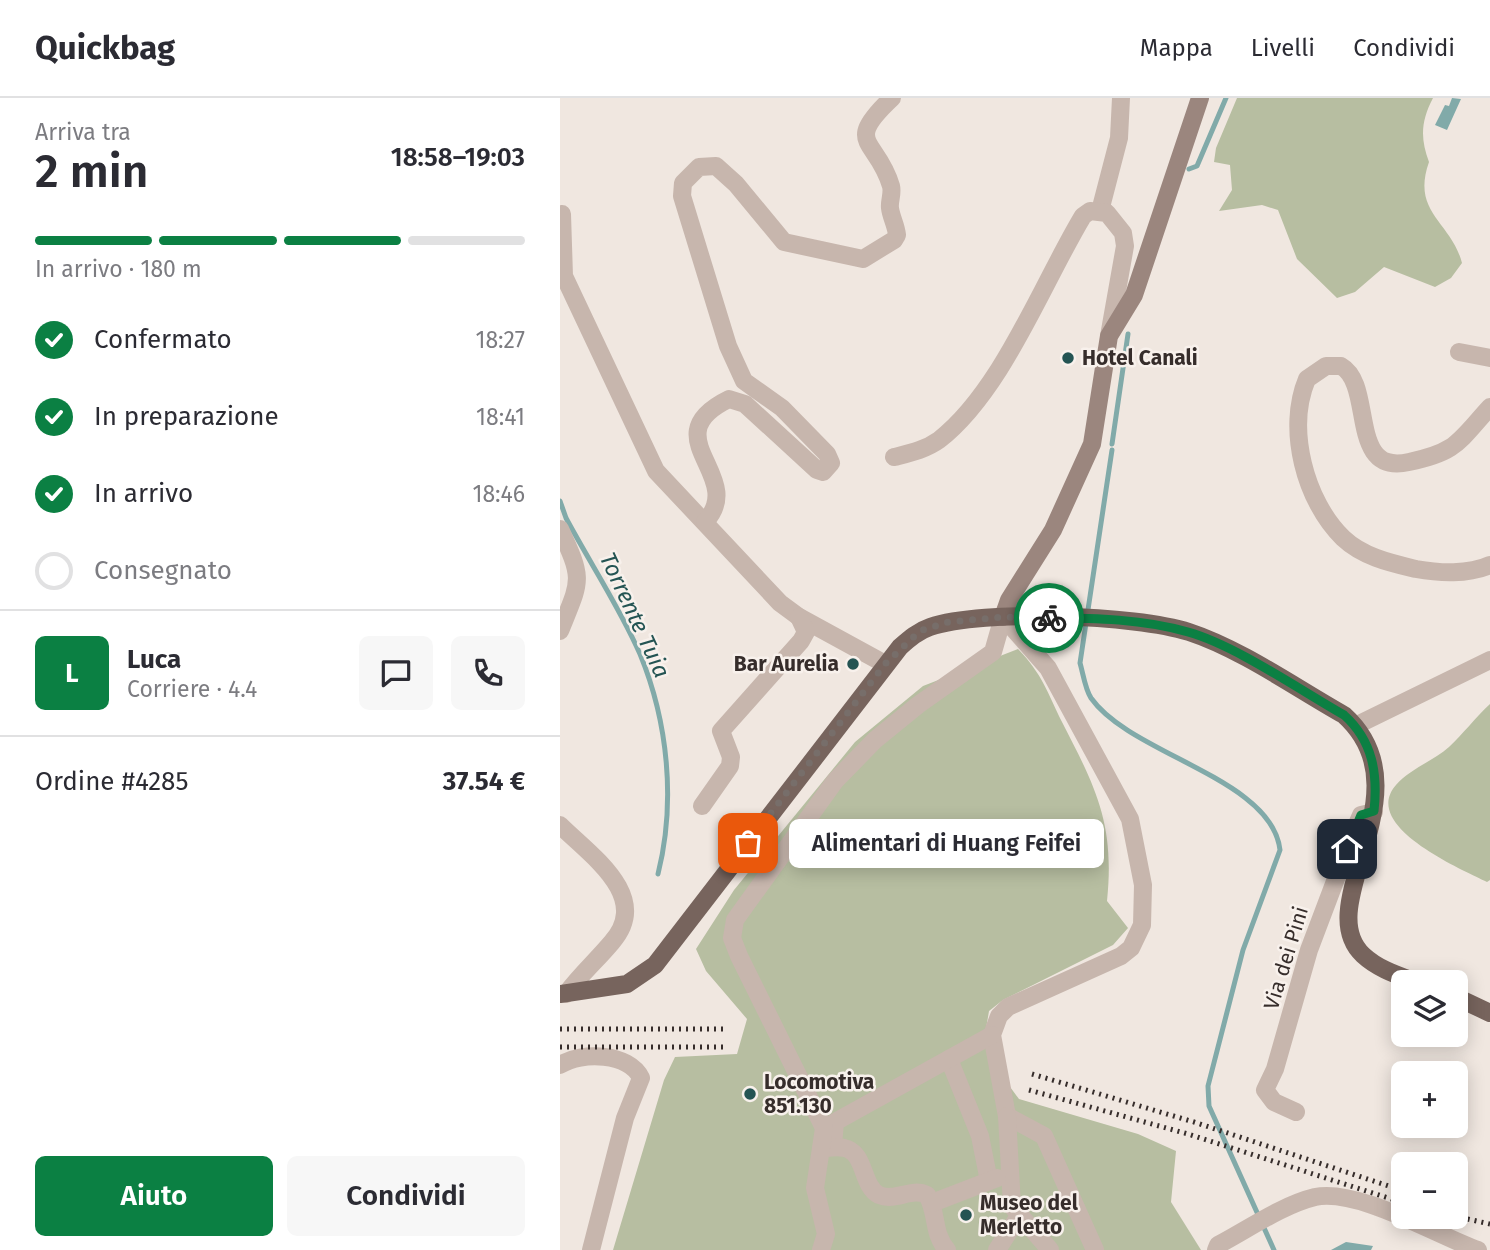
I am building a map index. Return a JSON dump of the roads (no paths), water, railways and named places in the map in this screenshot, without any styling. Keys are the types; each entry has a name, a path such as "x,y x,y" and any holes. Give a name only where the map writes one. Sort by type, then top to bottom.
{"main road":[{"path":"563,994 627,984 655,965 885,664 920,631 948,622 1003,617 1145,622 1190,632 1256,665 1344,715 1355,726 1376,769 1374,811 1350,901 1352,940 1362,954 1376,965 1391,971"},
{"path":"1468,1003 1490,1013"}],"street":[{"path":"705,522 717,507 716,489 698,440 697,426 701,417 729,399 746,404 817,470 823,472 831,463 827,454 782,408 744,381 728,346 689,220 682,195 683,183 699,167 716,166 736,184 784,242 863,259 894,240 897,234 889,207 891,185 866,140 865,129 871,118 892,98"},
{"path":"1100,211 1119,138 1121,98"},
{"path":"1109,336 1134,295 1200,98"},
{"path":"827,1148 824,1128 739,956 732,938 735,920 835,781 875,740 918,705 993,652 1009,600 1053,530 1092,444 1125,246 1117,223 1100,211"},
{"path":"894,457 918,452 938,441 956,424 1002,362 1083,216 1100,211"},
{"path":"562,214 564,276 635,432 656,471 780,603 799,617 885,664"},
{"path":"1459,352 1490,358"},
{"path":"1490,407 1461,440 1441,455 1404,464 1383,461 1366,438 1353,378 1341,366 1326,366 1307,379 1298,425 1303,461 1316,502 1343,538 1383,562 1429,572 1466,571 1490,565"},
{"path":"560,529 578,569 577,588 560,631"},
{"path":"702,806 730,766 731,757 721,731 801,641 806,632 799,617"},
{"path":"1003,617 1048,668 1130,819 1143,884 1142,925 1131,948 1121,956 1008,1007 999,1016 992,1035 1000,1065 1007,1116 1013,1206 1050,1250"},
{"path":"1355,726 1490,660"},
{"name":"Via dei Pini","path":"1296,1112 1274,1102 1265,1090 1275,1069 1309,950 1354,831 1361,815 1374,811"},
{"path":"560,825 616,883 625,895 626,906 624,920 614,940 563,994"},
{"path":"821,1250 826,1234 815,1188 835,1122 992,1035"},
{"path":"560,1065 587,1058 614,1059 628,1062 641,1078 625,1118 591,1250"},
{"path":"949,1059 981,1136 989,1181"},
{"path":"1007,1116 1044,1136 1095,1250"},
{"path":"827,1148 851,1151 872,1189 879,1195 891,1198 921,1192 932,1203 938,1240 947,1250"},
{"path":"932,1203 1009,1173"},
{"path":"1216,1250 1218,1245 1314,1198 1352,1200 1389,1212 1478,1250"},
{"path":"997,1250 1019,1216"}],"water":[{"path":"1452,98 1461,99 1447,130 1435,125 1445,105 1449,106"},
{"path":"1346,1242 1373,1246 1371,1250 1331,1250"}],"waterway":[{"path":"1189,169 1197,166 1226,98"},
{"path":"1112,444 1128,334"},
{"path":"1112,450 1080,663 1089,694 1110,718 1136,736 1198,768 1253,804 1271,825 1280,850 1243,950 1208,1086 1209,1106 1274,1250"},
{"name":"Torrente Tuia","path":"560,501 566,518 632,637 650,680 663,735 668,791 664,847 658,874"}],"railway":[{"path":"560,1029 728,1029"},
{"path":"560,1047 728,1047"},
{"path":"1032,1074 1194,1122 1391,1187"},
{"path":"1029,1090 1188,1134 1391,1199"},
{"path":"1468,1219 1490,1224"}],"place":[{"name":"Hotel Canali","path":"1068,358"},
{"name":"Bar Aurelia","path":"853,664"},
{"name":"Alimentari di Huang Feifei","path":"748,843"},
{"name":"Locomotiva 851.130","path":"750,1094"},
{"name":"Museo del Merletto","path":"966,1215"}]}
